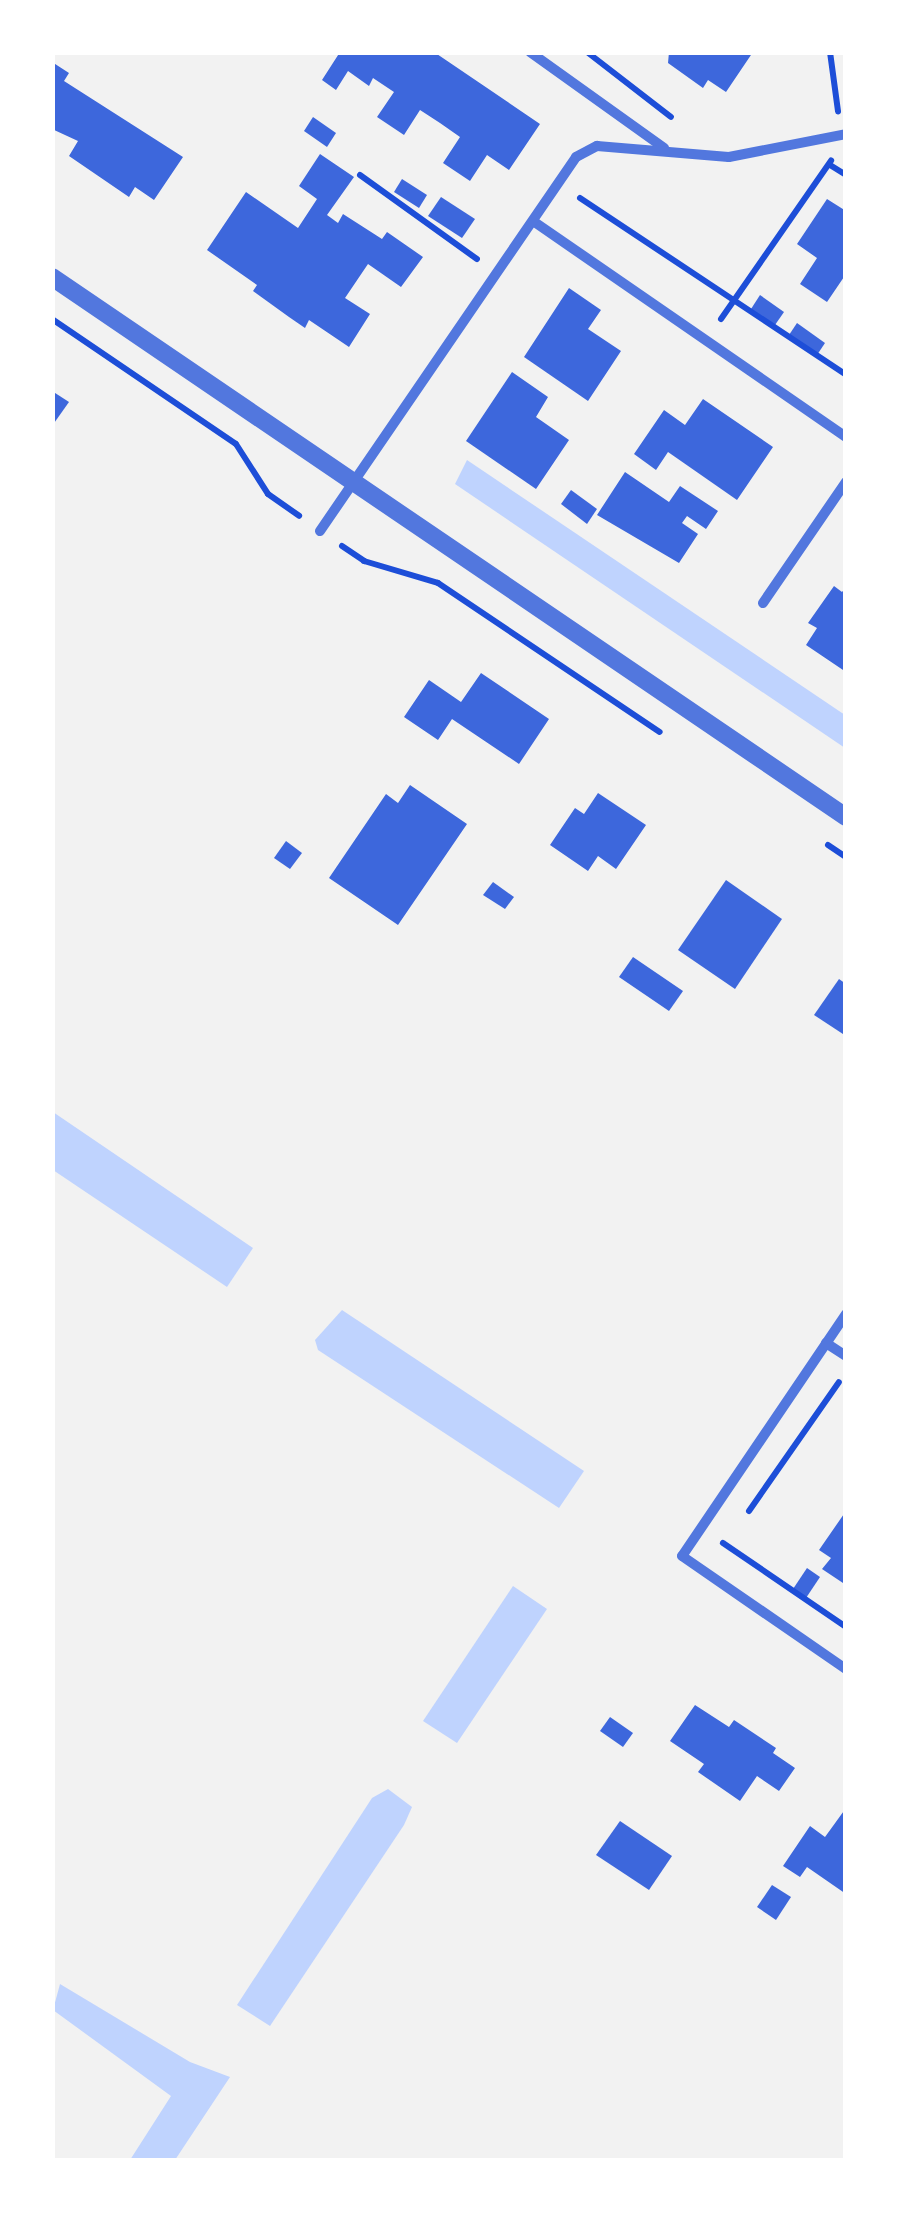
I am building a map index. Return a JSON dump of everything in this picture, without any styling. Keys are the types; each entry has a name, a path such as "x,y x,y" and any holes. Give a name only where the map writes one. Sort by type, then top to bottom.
{"street":[{"path":"530,52 665,148"},
{"path":"320,530 576,157 597,146 665,148 729,157 843,134"},
{"path":"532,221 846,437"},
{"path":"52,277 357,480 846,817"},
{"path":"763,603 846,482"},
{"path":"846,1314 682,1556 846,1669"},
{"path":"826,1343 846,1356"}],"path":[{"path":"706,340 830,166 843,134 830,52"},
{"path":"830,166 846,175"},
{"path":"360,175 497,273"},
{"path":"558,183 732,303 846,375"},
{"path":"52,319 236,444 268,494 364,561 438,583 666,736"},
{"path":"813,835 846,857"},
{"path":"748,1514 846,1372"},
{"path":"700,1528 846,1627"},
{"path":"726,1545 736,1529"}],"water":[{"path":"467,460 845,715 845,748 455,484"},
{"path":"53,1112 253,1248 227,1287 53,1170"},
{"path":"342,1310 584,1471 559,1508 318,1350 315,1340"},
{"path":"513,1586 547,1609 457,1743 423,1721"},
{"path":"388,1789 412,1807 404,1825 270,2026 237,2005 372,1798"},
{"path":"60,1984 190,2062 230,2077 175,2160 130,2160 171,2096 53,2010"}],"building":[{"path":"340,52 434,52 540,124 509,170 487,155 470,181 443,163 460,137 440,123 420,110 404,135 377,117 394,92 373,78 369,86 348,71 336,90 322,80"},
{"path":"669,52 753,52 726,92 708,80 703,88 668,63"},
{"path":"52,62 69,73 64,81 183,157 154,200 135,187 129,197 69,156 78,141 52,129"},
{"path":"313,117 336,133 327,147 304,131"},
{"path":"320,154 354,177 327,215 338,223 343,214 382,239 387,232 423,257 401,287 368,264 345,298 370,314 349,347 309,320 305,328 253,291 257,285 207,250 246,192 298,228 317,199 299,186"},
{"path":"402,179 427,195 419,208 394,192"},
{"path":"441,197 475,219 462,238 428,216"},
{"path":"827,199 846,211 846,274 827,302 800,284 817,258 797,244"},
{"path":"569,288 601,310 588,329 621,351 588,401 524,357"},
{"path":"760,295 784,312 775,325 751,309"},
{"path":"797,323 825,343 817,355 789,335"},
{"path":"512,372 548,397 536,417 569,440 536,489 466,441"},
{"path":"52,391 69,402 52,426"},
{"path":"703,399 773,447 737,500 668,452 656,470 634,454 664,410 685,425"},
{"path":"625,472 669,502 680,486 718,511 706,529 687,516 682,523 698,534 679,563 597,515"},
{"path":"571,490 597,509 587,524 561,504"},
{"path":"834,586 842,592 846,587 846,672 806,645 817,628 808,623"},
{"path":"481,673 549,719 519,764 452,719 438,740 404,717 429,680 461,702"},
{"path":"410,785 467,824 398,925 329,878 386,794 398,803"},
{"path":"598,793 646,825 616,869 598,856 588,871 550,845 575,808 584,814"},
{"path":"286,841 302,853 290,869 274,858"},
{"path":"726,880 782,919 735,989 678,950"},
{"path":"493,882 514,897 505,909 483,895"},
{"path":"633,957 683,991 669,1011 619,977"},
{"path":"839,979 846,984 846,1036 814,1015"},
{"path":"846,1511 846,1585 822,1569 831,1558 819,1550"},
{"path":"807,1568 820,1577 806,1598 793,1589"},
{"path":"695,1705 729,1727 734,1720 776,1748 773,1753 795,1768 779,1791 757,1776 740,1801 698,1772 704,1764 670,1741"},
{"path":"610,1717 633,1733 623,1747 600,1731"},
{"path":"846,1808 846,1894 807,1867 800,1877 783,1866 810,1826 825,1837"},
{"path":"620,1821 672,1856 649,1890 596,1855"},
{"path":"772,1885 791,1897 776,1920 757,1907"}]}
